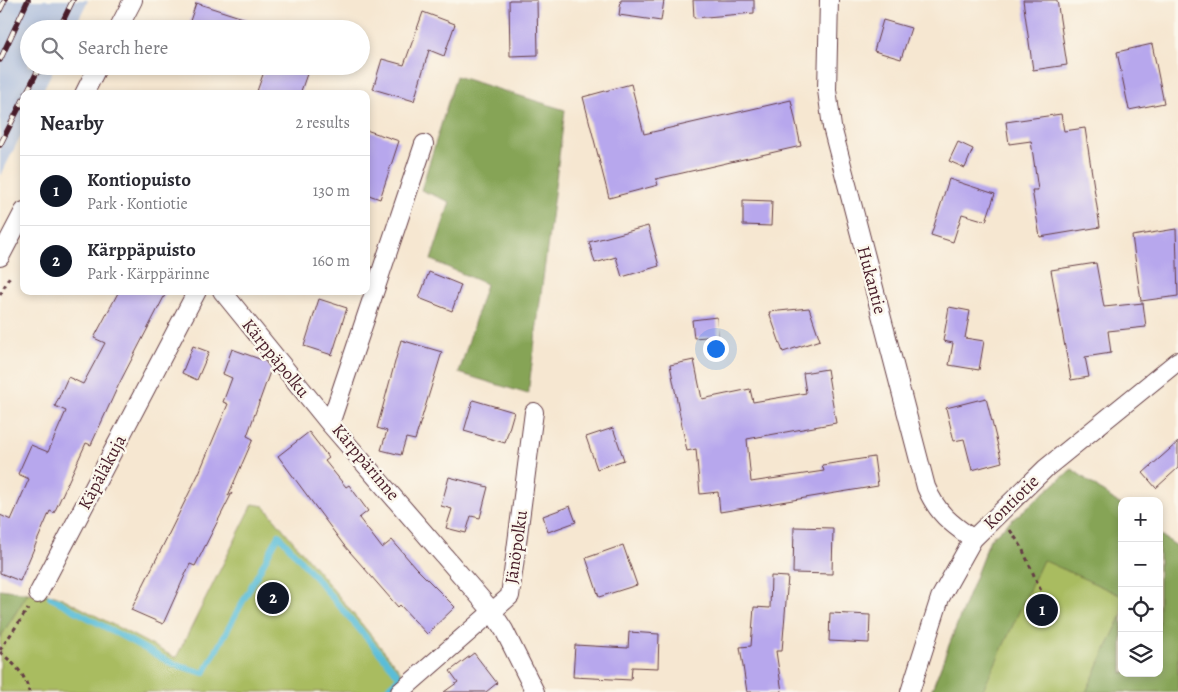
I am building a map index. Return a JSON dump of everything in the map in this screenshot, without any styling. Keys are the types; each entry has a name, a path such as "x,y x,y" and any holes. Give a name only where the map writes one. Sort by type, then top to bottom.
{"street":[{"path":"122,20 132,0"},
{"name":"Hukantie","path":"829,0 827,90 832,127 926,487 934,505 944,518 973,539"},
{"path":"86,90 94,75"},
{"name":"Kärppärinne","path":"424,144 330,424 491,610"},
{"path":"0,257 20,219"},
{"name":"Käpäläkuja","path":"38,594 195,295"},
{"name":"Kärppäpolku","path":"225,295 330,424"},
{"name":"Kontiotie","path":"910,692 940,598 973,539 1046,468 1178,361"},
{"name":"Jänöpolku","path":"491,610 510,596 534,412"},
{"path":"400,692 491,610 504,630 535,692"}],"path":[{"path":"996,515 1021,546 1041,591"},
{"path":"29,692 27,680 18,667 0,651 38,594"}],"shaded area":[{"path":"0,0 88,0 78,20 20,20 20,75 50,75 43,90 20,90 20,137 0,177"}],"green space":[{"path":"456,76 565,110 528,394 459,373 486,284 431,260 450,202 421,190"},
{"path":"1072,469 1118,503 1118,677 1163,677 1163,537 1178,547 1178,692 931,692 990,539"},
{"path":"1072,469 1118,503 1118,594 1043,560 982,692 931,692 990,539"},
{"path":"253,504 264,506 398,668 406,680 392,692 0,692 0,638 28,593 55,595 176,658"},
{"path":"1163,537 1178,547 1178,692 1086,692 1118,624 1118,677 1163,677"},
{"path":"0,589 28,593 0,638"}],"building":[{"path":"509,0 537,0 538,55 510,56"},
{"path":"621,0 664,0 661,21 619,15"},
{"path":"693,0 754,0 754,13 694,18"},
{"path":"1023,0 1057,0 1067,65 1033,70"},
{"path":"196,3 249,20 190,20"},
{"path":"423,12 455,24 444,56 429,50 414,101 373,89 382,59 404,65"},
{"path":"883,20 911,28 901,59 874,51"},
{"path":"1152,44 1164,103 1129,110 1117,52"},
{"path":"263,75 307,75 301,90 257,90"},
{"path":"631,84 644,134 791,100 801,146 656,179 658,185 609,198 583,97"},
{"path":"1061,114 1064,131 1085,128 1100,227 1040,237 1032,190 1038,190 1031,141 1009,144 1006,122"},
{"path":"370,131 399,141 380,199 370,195"},
{"path":"958,142 973,149 965,168 949,161"},
{"path":"949,179 995,194 986,221 962,214 953,242 931,235"},
{"path":"743,200 772,201 771,226 743,225"},
{"path":"648,226 659,266 622,277 616,257 595,263 589,242"},
{"path":"1176,229 1178,296 1141,301 1132,236"},
{"path":"1096,263 1104,307 1143,303 1146,327 1108,331 1111,353 1085,357 1089,377 1071,380 1051,270"},
{"path":"429,272 461,285 452,311 419,298"},
{"path":"117,295 165,295 119,384 91,445 86,443 54,513 50,511 20,581 0,573 0,515 11,520 29,479 18,474 31,445 48,452 66,411 55,406 68,377 83,384 105,343 94,338"},
{"path":"319,299 347,308 332,355 304,346"},
{"path":"949,307 970,311 965,338 984,341 979,370 949,365 953,343 943,341"},
{"path":"809,308 820,340 783,352 769,312"},
{"path":"717,317 718,336 694,338 692,320"},
{"path":"401,340 442,352 415,440 406,438 401,455 381,450 387,431 377,428"},
{"path":"193,346 209,352 197,380 182,373"},
{"path":"232,349 265,361 271,369 247,436 253,439 228,496 232,493 195,566 190,564 163,624 131,610 199,473 228,404 223,402 232,378 223,374"},
{"path":"694,360 702,399 750,389 753,402 806,393 803,373 827,369 836,423 747,439 751,482 824,471 822,465 874,457 878,486 720,512 718,492 700,494 696,449 687,451 670,365"},
{"path":"986,398 1002,462 972,470 964,439 954,441 946,408"},
{"path":"473,400 514,412 505,443 464,431"},
{"path":"613,428 624,460 597,469 586,437"},
{"path":"309,432 329,458 325,461 346,487 349,485 368,511 359,518 382,548 392,540 415,567 455,607 427,634 400,605 398,607 343,544 278,456"},
{"path":"1178,442 1178,468 1156,488 1143,473"},
{"path":"449,477 488,487 480,518 471,516 466,533 446,528 452,509 441,506"},
{"path":"570,506 576,522 548,532 543,516"},
{"path":"794,527 833,528 832,574 793,573"},
{"path":"623,545 637,585 599,597 586,558"},
{"path":"771,576 788,577 782,651 776,651 782,692 747,692 740,647 751,646 754,607 770,608"},
{"path":"830,613 870,615 869,643 829,641"},
{"path":"629,632 659,634 658,668 632,667 631,680 573,677 575,645 628,648"},
{"path":"474,653 497,683 486,692 444,692 458,682 450,671"}],"waterway":[{"path":"50,597 173,664 204,673 279,535 400,677 383,692"}],"railway":[{"path":"0,10 5,0"},
{"path":"0,60 28,0"},
{"path":"63,20 73,0"},
{"path":"28,90 36,75"},
{"path":"0,145 20,106"}],"place":[{"name":"Kärppäpuisto","path":"273,598"},
{"name":"Kontiopuisto","path":"1042,610"}]}
